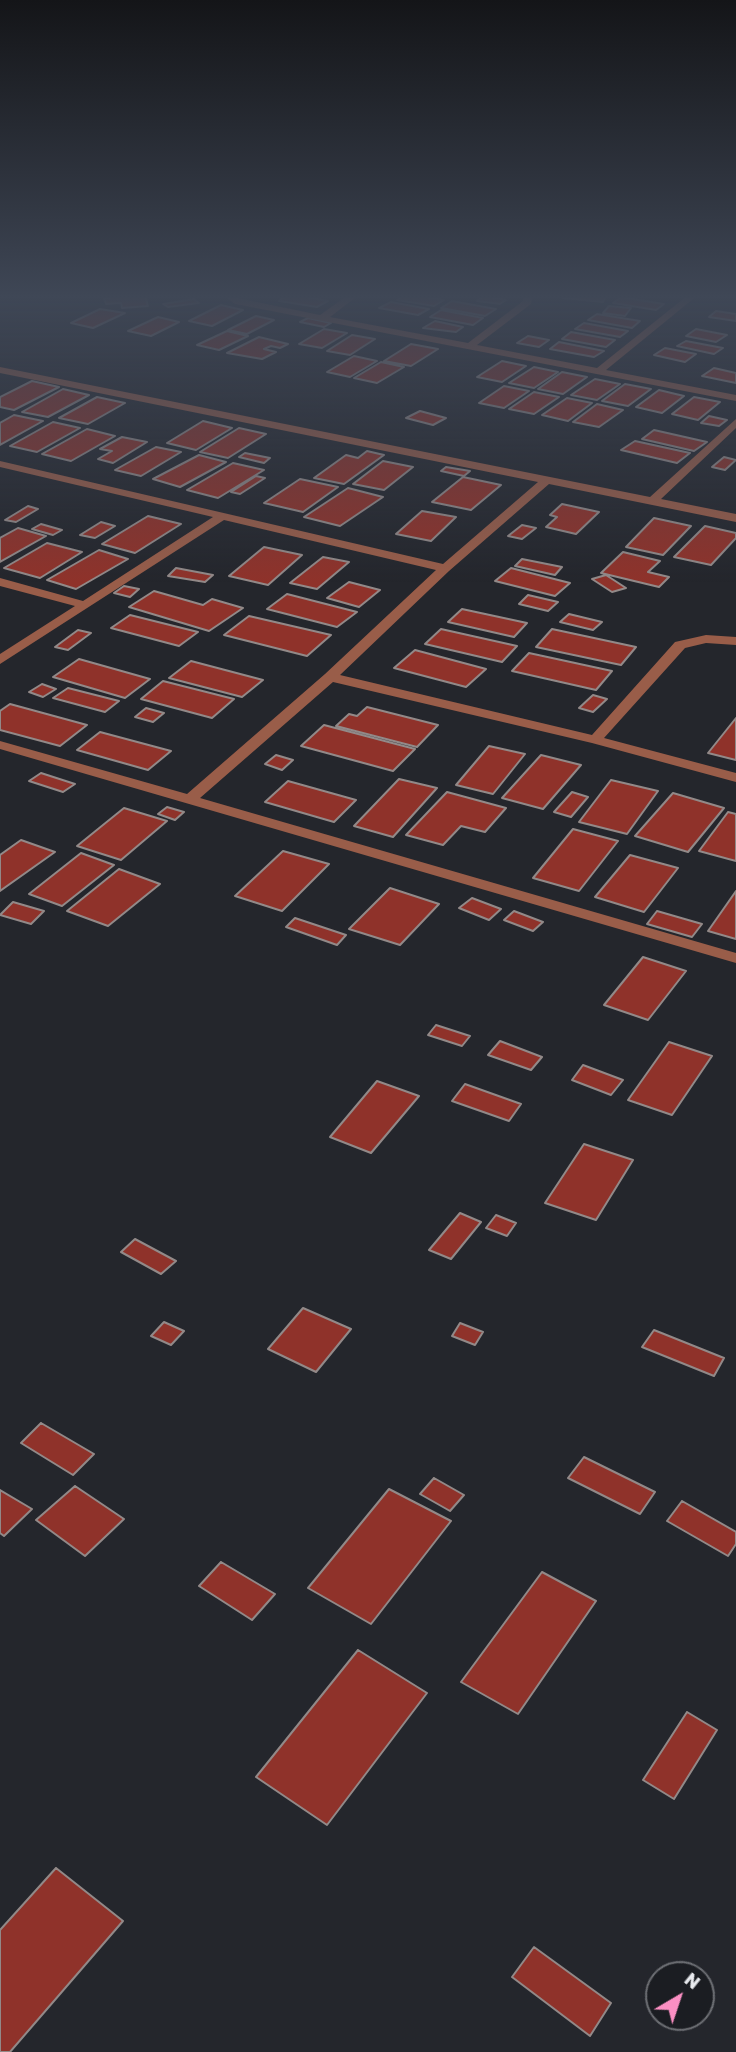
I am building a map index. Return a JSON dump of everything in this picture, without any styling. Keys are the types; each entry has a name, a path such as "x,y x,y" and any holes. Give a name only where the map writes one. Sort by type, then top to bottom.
{"street":[{"path":"104,391 736,518"},
{"path":"701,391 736,398"},
{"path":"653,500 736,422"},
{"path":"0,464 444,568"},
{"path":"189,800 330,677 444,568 548,479"},
{"path":"0,660 225,515"},
{"path":"0,582 85,605"},
{"path":"595,740 680,645 706,639 736,642"},
{"path":"330,677 595,740 736,778"},
{"path":"0,745 736,958"}],"building":[{"path":"12,391 52,391 14,410 0,407 0,397"},
{"path":"60,391 89,395 48,417 22,412"},
{"path":"497,391 529,391 504,408 479,403"},
{"path":"547,391 568,391 563,394"},
{"path":"577,391 610,391 597,400 571,395"},
{"path":"616,391 649,391 628,406 602,401"},
{"path":"658,391 684,396 662,413 636,407"},
{"path":"534,392 559,397 534,414 509,409"},
{"path":"97,397 125,403 88,424 59,418"},
{"path":"694,397 720,402 698,420 672,414"},
{"path":"567,398 592,403 568,421 542,415"},
{"path":"597,404 623,410 599,427 573,422"},
{"path":"420,411 446,418 433,425 406,418"},
{"path":"14,415 43,421 0,445 0,423"},
{"path":"709,416 727,420 719,426 701,423"},
{"path":"203,421 232,428 196,450 167,443"},
{"path":"53,422 80,428 37,452 10,446"},
{"path":"239,428 266,434 228,458 200,452"},
{"path":"87,429 115,436 71,461 42,454"},
{"path":"654,430 707,442 694,451 642,439"},
{"path":"122,437 147,442 113,463 98,459 112,451 100,449"},
{"path":"635,441 690,453 677,463 621,450"},
{"path":"156,447 181,452 141,476 115,470"},
{"path":"367,451 384,455 344,484 314,478 346,455 358,458"},
{"path":"245,453 270,458 264,463 239,457"},
{"path":"199,455 226,462 180,487 153,479"},
{"path":"724,457 736,460 725,470 712,467"},
{"path":"383,461 413,467 384,490 353,484"},
{"path":"233,463 264,470 218,498 187,490"},
{"path":"446,467 470,471 464,476 441,471"},
{"path":"256,476 265,478 240,494 231,492"},
{"path":"463,477 501,485 471,510 432,502"},
{"path":"300,479 338,487 303,512 264,503"},
{"path":"348,488 383,497 340,526 304,517"},
{"path":"562,504 599,512 576,534 546,527 557,517 550,515"},
{"path":"28,506 38,509 16,522 5,520"},
{"path":"422,511 456,517 431,541 396,534"},
{"path":"148,516 181,524 135,553 102,544"},
{"path":"654,518 691,526 663,555 626,547"},
{"path":"101,522 115,526 95,538 80,535"},
{"path":"41,524 62,530 53,535 32,529"},
{"path":"522,525 536,528 522,539 508,536"},
{"path":"705,526 736,533 736,538 711,565 674,557"},
{"path":"18,528 46,536 0,562 0,538"},
{"path":"47,543 82,552 40,578 4,568"},
{"path":"264,547 302,555 268,585 229,576"},
{"path":"99,550 128,559 76,589 47,580"},
{"path":"623,552 660,561 648,572 669,577 659,587 601,573"},
{"path":"323,557 349,562 317,589 290,583"},
{"path":"522,559 562,567 555,575 515,566"},
{"path":"176,568 213,575 205,582 168,576"},
{"path":"511,568 570,583 555,596 495,581"},
{"path":"606,575 626,588 612,592 592,579"},
{"path":"349,582 380,590 359,607 327,598"},
{"path":"124,586 139,589 130,597 114,593"},
{"path":"154,591 203,605 212,599 243,608 209,631 129,607"},
{"path":"287,594 357,612 337,627 267,609"},
{"path":"528,595 558,602 548,611 519,604"},
{"path":"462,609 527,623 514,637 448,622"},
{"path":"569,614 602,622 593,630 560,622"},
{"path":"130,615 198,632 179,646 111,628"},
{"path":"249,616 331,635 307,656 224,635"},
{"path":"441,629 517,646 502,662 425,644"},
{"path":"552,629 636,647 621,665 536,647"},
{"path":"78,630 91,633 68,650 55,647"},
{"path":"415,650 486,669 466,687 394,668"},
{"path":"529,653 612,671 596,690 512,671"},
{"path":"79,659 150,679 125,698 53,677"},
{"path":"191,661 263,680 242,697 169,678"},
{"path":"163,681 234,699 212,718 141,699"},
{"path":"42,684 56,689 43,697 29,692"},
{"path":"68,688 119,701 105,712 53,698"},
{"path":"593,695 607,699 593,712 579,708"},
{"path":"10,704 87,725 60,746 0,730 0,711"},
{"path":"367,707 438,725 417,747 336,726 349,714 357,716"},
{"path":"146,708 164,713 153,722 135,717"},
{"path":"736,718 736,760 708,753"},
{"path":"324,725 415,749 393,771 301,746"},
{"path":"100,732 171,751 148,770 77,750"},
{"path":"489,746 525,754 493,794 456,785"},
{"path":"276,755 293,760 282,770 265,764"},
{"path":"541,755 581,765 543,809 502,798"},
{"path":"41,773 75,784 63,792 29,781"},
{"path":"399,779 437,788 393,837 354,826"},
{"path":"611,780 658,791 627,834 579,822"},
{"path":"288,781 356,800 334,822 265,802"},
{"path":"447,792 506,808 485,832 461,826 443,845 406,835"},
{"path":"572,792 588,797 571,817 554,812"},
{"path":"673,793 724,808 688,852 635,836"},
{"path":"167,807 184,812 175,820 158,814"},
{"path":"124,808 167,821 121,860 77,846"},
{"path":"728,812 736,814 736,861 699,851"},
{"path":"573,829 618,841 579,891 533,878"},
{"path":"21,840 55,852 0,891 0,855"},
{"path":"283,851 329,864 282,911 235,896"},
{"path":"81,853 114,865 62,906 29,894"},
{"path":"630,855 678,868 644,912 595,897"},
{"path":"119,869 160,884 108,926 67,911"},
{"path":"390,888 439,904 400,945 349,929"},
{"path":"736,891 736,939 708,931"},
{"path":"472,898 501,909 489,920 459,908"},
{"path":"13,902 44,911 31,924 0,915"},
{"path":"514,911 543,922 533,931 504,920"},
{"path":"657,911 702,924 692,937 647,924"},
{"path":"295,918 346,935 337,945 286,927"},
{"path":"643,957 686,971 648,1020 604,1005"},
{"path":"436,1025 470,1036 462,1046 428,1035"},
{"path":"500,1041 542,1057 531,1070 488,1055"},
{"path":"669,1042 712,1056 672,1115 628,1100"},
{"path":"583,1065 623,1080 611,1095 572,1080"},
{"path":"377,1081 419,1096 371,1153 330,1137"},
{"path":"465,1084 521,1104 509,1121 452,1101"},
{"path":"584,1144 633,1160 596,1220 545,1203"},
{"path":"460,1213 481,1222 451,1259 429,1250"},
{"path":"496,1215 516,1223 507,1236 486,1228"},
{"path":"135,1239 176,1261 161,1274 121,1252"},
{"path":"303,1308 351,1329 316,1372 268,1349"},
{"path":"164,1322 184,1331 171,1345 151,1336"},
{"path":"460,1323 483,1332 475,1345 452,1336"},
{"path":"654,1330 724,1358 714,1376 642,1347"},
{"path":"41,1423 94,1454 73,1475 21,1443"},
{"path":"584,1457 655,1492 640,1514 568,1478"},
{"path":"434,1478 464,1495 450,1511 420,1494"},
{"path":"75,1486 124,1519 85,1556 36,1520"},
{"path":"389,1489 451,1521 371,1624 308,1588"},
{"path":"0,1490 32,1509 4,1536 0,1533"},
{"path":"682,1501 736,1532 736,1544 728,1556 667,1521"},
{"path":"221,1562 275,1594 252,1620 199,1586"},
{"path":"542,1572 596,1601 518,1714 461,1682"},
{"path":"358,1650 427,1693 327,1825 256,1777"},
{"path":"687,1712 717,1730 674,1799 643,1780"},
{"path":"56,1868 123,1921 10,2052 0,2052 0,1930"},
{"path":"534,1947 611,2003 590,2036 512,1977"}]}
